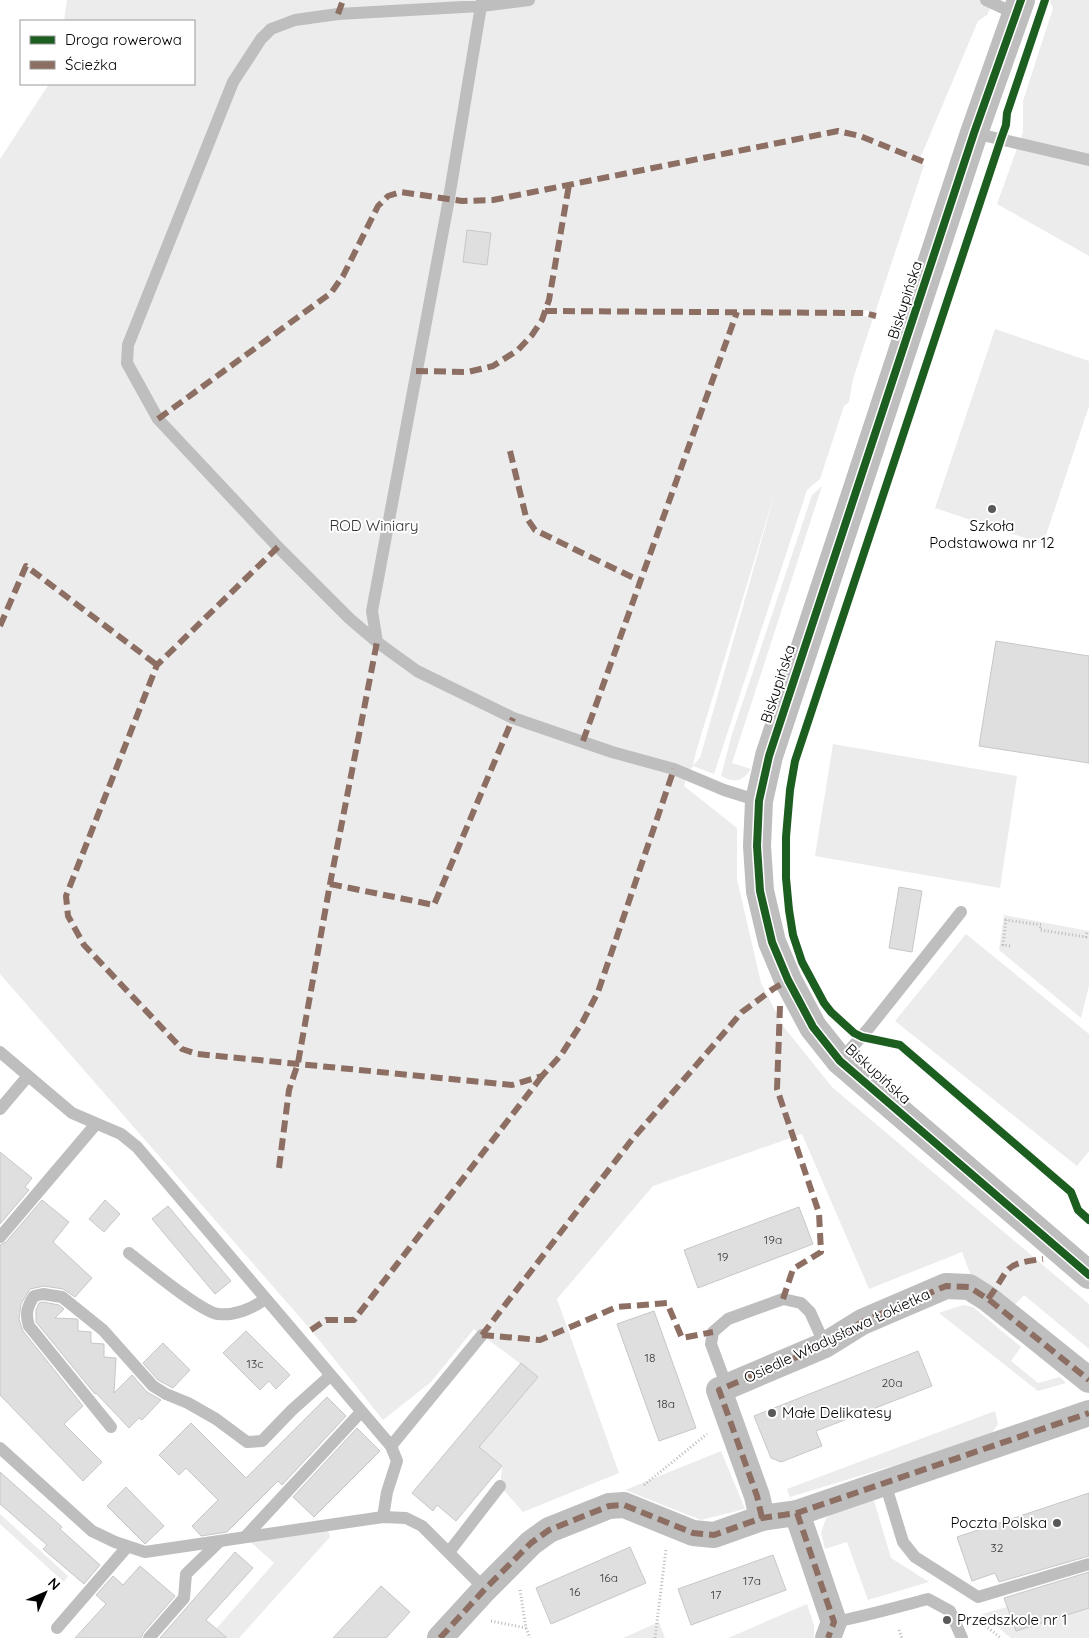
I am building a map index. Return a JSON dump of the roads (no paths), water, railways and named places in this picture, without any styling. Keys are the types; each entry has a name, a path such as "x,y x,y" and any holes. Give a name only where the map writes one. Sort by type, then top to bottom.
{"street":[{"name":"Biskupińska","path":"1018,7 974,133 768,756 759,801 757,846 760,891 772,942 788,980 813,1027 840,1061 1089,1275"},
{"name":"Osiedle Władysława Łokietka","path":"762,1518 757,1496 719,1390 825,1345 862,1322 946,1286 970,1287 988,1299 1089,1380"},
{"path":"440,1638 531,1543 549,1530 609,1506 624,1505 693,1534 714,1535 762,1518 797,1513 1089,1413"},
{"path":"797,1513 831,1630"}],"lane":[{"path":"529,0 338,14 295,20 271,29 261,39 233,82 128,346 127,363 158,419 278,547 350,619 377,642 418,671 513,718 612,752 674,769 724,790 759,801"},
{"path":"986,0 1018,7"},
{"path":"377,642 372,611 446,214 481,3"},
{"path":"974,133 1089,160"},
{"path":"840,1061 868,1029 961,912"},
{"path":"0,1052 72,1114 121,1134 136,1147 391,1446 397,1461 387,1492 383,1517"},
{"path":"0,1109 28,1076"},
{"path":"0,1237 96,1124"},
{"path":"129,1253 197,1304 217,1314 238,1313 259,1304 265,1299"},
{"path":"111,1427 28,1326 25,1316 28,1304 34,1296 43,1294 62,1297 103,1330 153,1386 166,1394 188,1402 216,1419 247,1442 262,1441 292,1410 330,1376"},
{"path":"727,1386 711,1344 713,1332 728,1319 783,1299 801,1303 810,1312 825,1345"},
{"path":"391,1446 482,1335"},
{"path":"245,1537 361,1412"},
{"path":"0,1448 92,1531 127,1547 145,1552 328,1527 383,1517 406,1518 422,1526 485,1589"},
{"path":"885,1483 903,1542 915,1557 978,1597 1089,1564"},
{"path":"449,1552 500,1486"},
{"path":"149,1638 184,1598 186,1574 219,1542"},
{"path":"57,1628 127,1547"},
{"path":"831,1630 892,1608 928,1599 950,1611 962,1638"}],"place":[{"name":"Szkoła Podstawowa nr 12","path":"992,509"},
{"name":"Małe Delikatesy","path":"772,1413"},
{"name":"Poczta Polska","path":"1057,1523"},
{"name":"Przedszkole nr 1","path":"947,1620"}],"park label":[{"name":"ROD Winiary","path":"374,526"}]}
